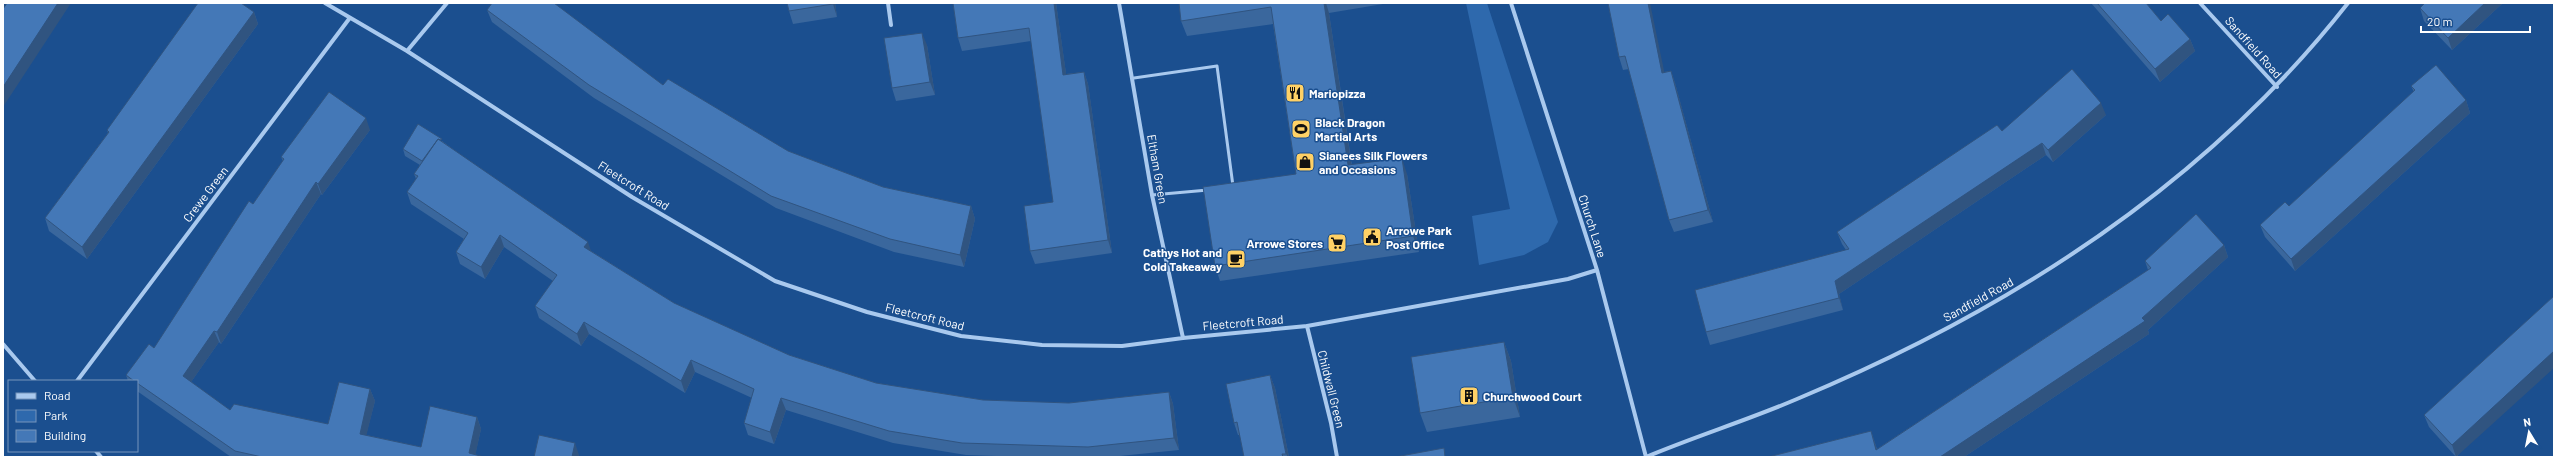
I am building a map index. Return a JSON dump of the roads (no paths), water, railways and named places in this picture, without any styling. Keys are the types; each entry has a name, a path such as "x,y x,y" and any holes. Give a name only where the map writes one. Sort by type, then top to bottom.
{"street":[{"name":"Fleetcroft Road","path":"325,3 349,19 408,51 632,197 775,281 867,312 961,336 1042,345 1122,346 1183,338 1307,326 1568,279 1597,270"},
{"path":"408,51 447,3"},
{"path":"888,3 891,24"},
{"name":"Eltham Green","path":"1119,3 1134,78 1152,194 1183,338"},
{"name":"Church Lane","path":"1511,3 1597,270 1646,457"},
{"name":"Sandfield Road","path":"2200,3 2277,87"},
{"name":"Sandfield Road","path":"1646,457 1797,399 1911,346 1985,309 2058,265 2139,207 2216,144 2277,87 2348,3"},
{"name":"Crewe Green","path":"78,380 349,19"},
{"name":"Childwall Green","path":"1307,326 1331,423 1337,457"},
{"path":"3,344 34,380"}],"lane":[{"path":"1134,78 1216,66 1234,188 1226,189"},
{"path":"1152,194 1211,190"}],"place":[{"name":"Mariopizza","path":"1295,93"},
{"name":"Black Dragon Martial Arts","path":"1301,129"},
{"name":"Sianees Silk Flowers and Occasions","path":"1305,162"},
{"name":"Arrowe Park Post Office","path":"1372,237"},
{"name":"Arrowe Stores","path":"1337,243"},
{"name":"Cathys Hot and Cold Takeaway","path":"1236,259"},
{"name":"Churchwood Court","path":"1469,396"}]}
